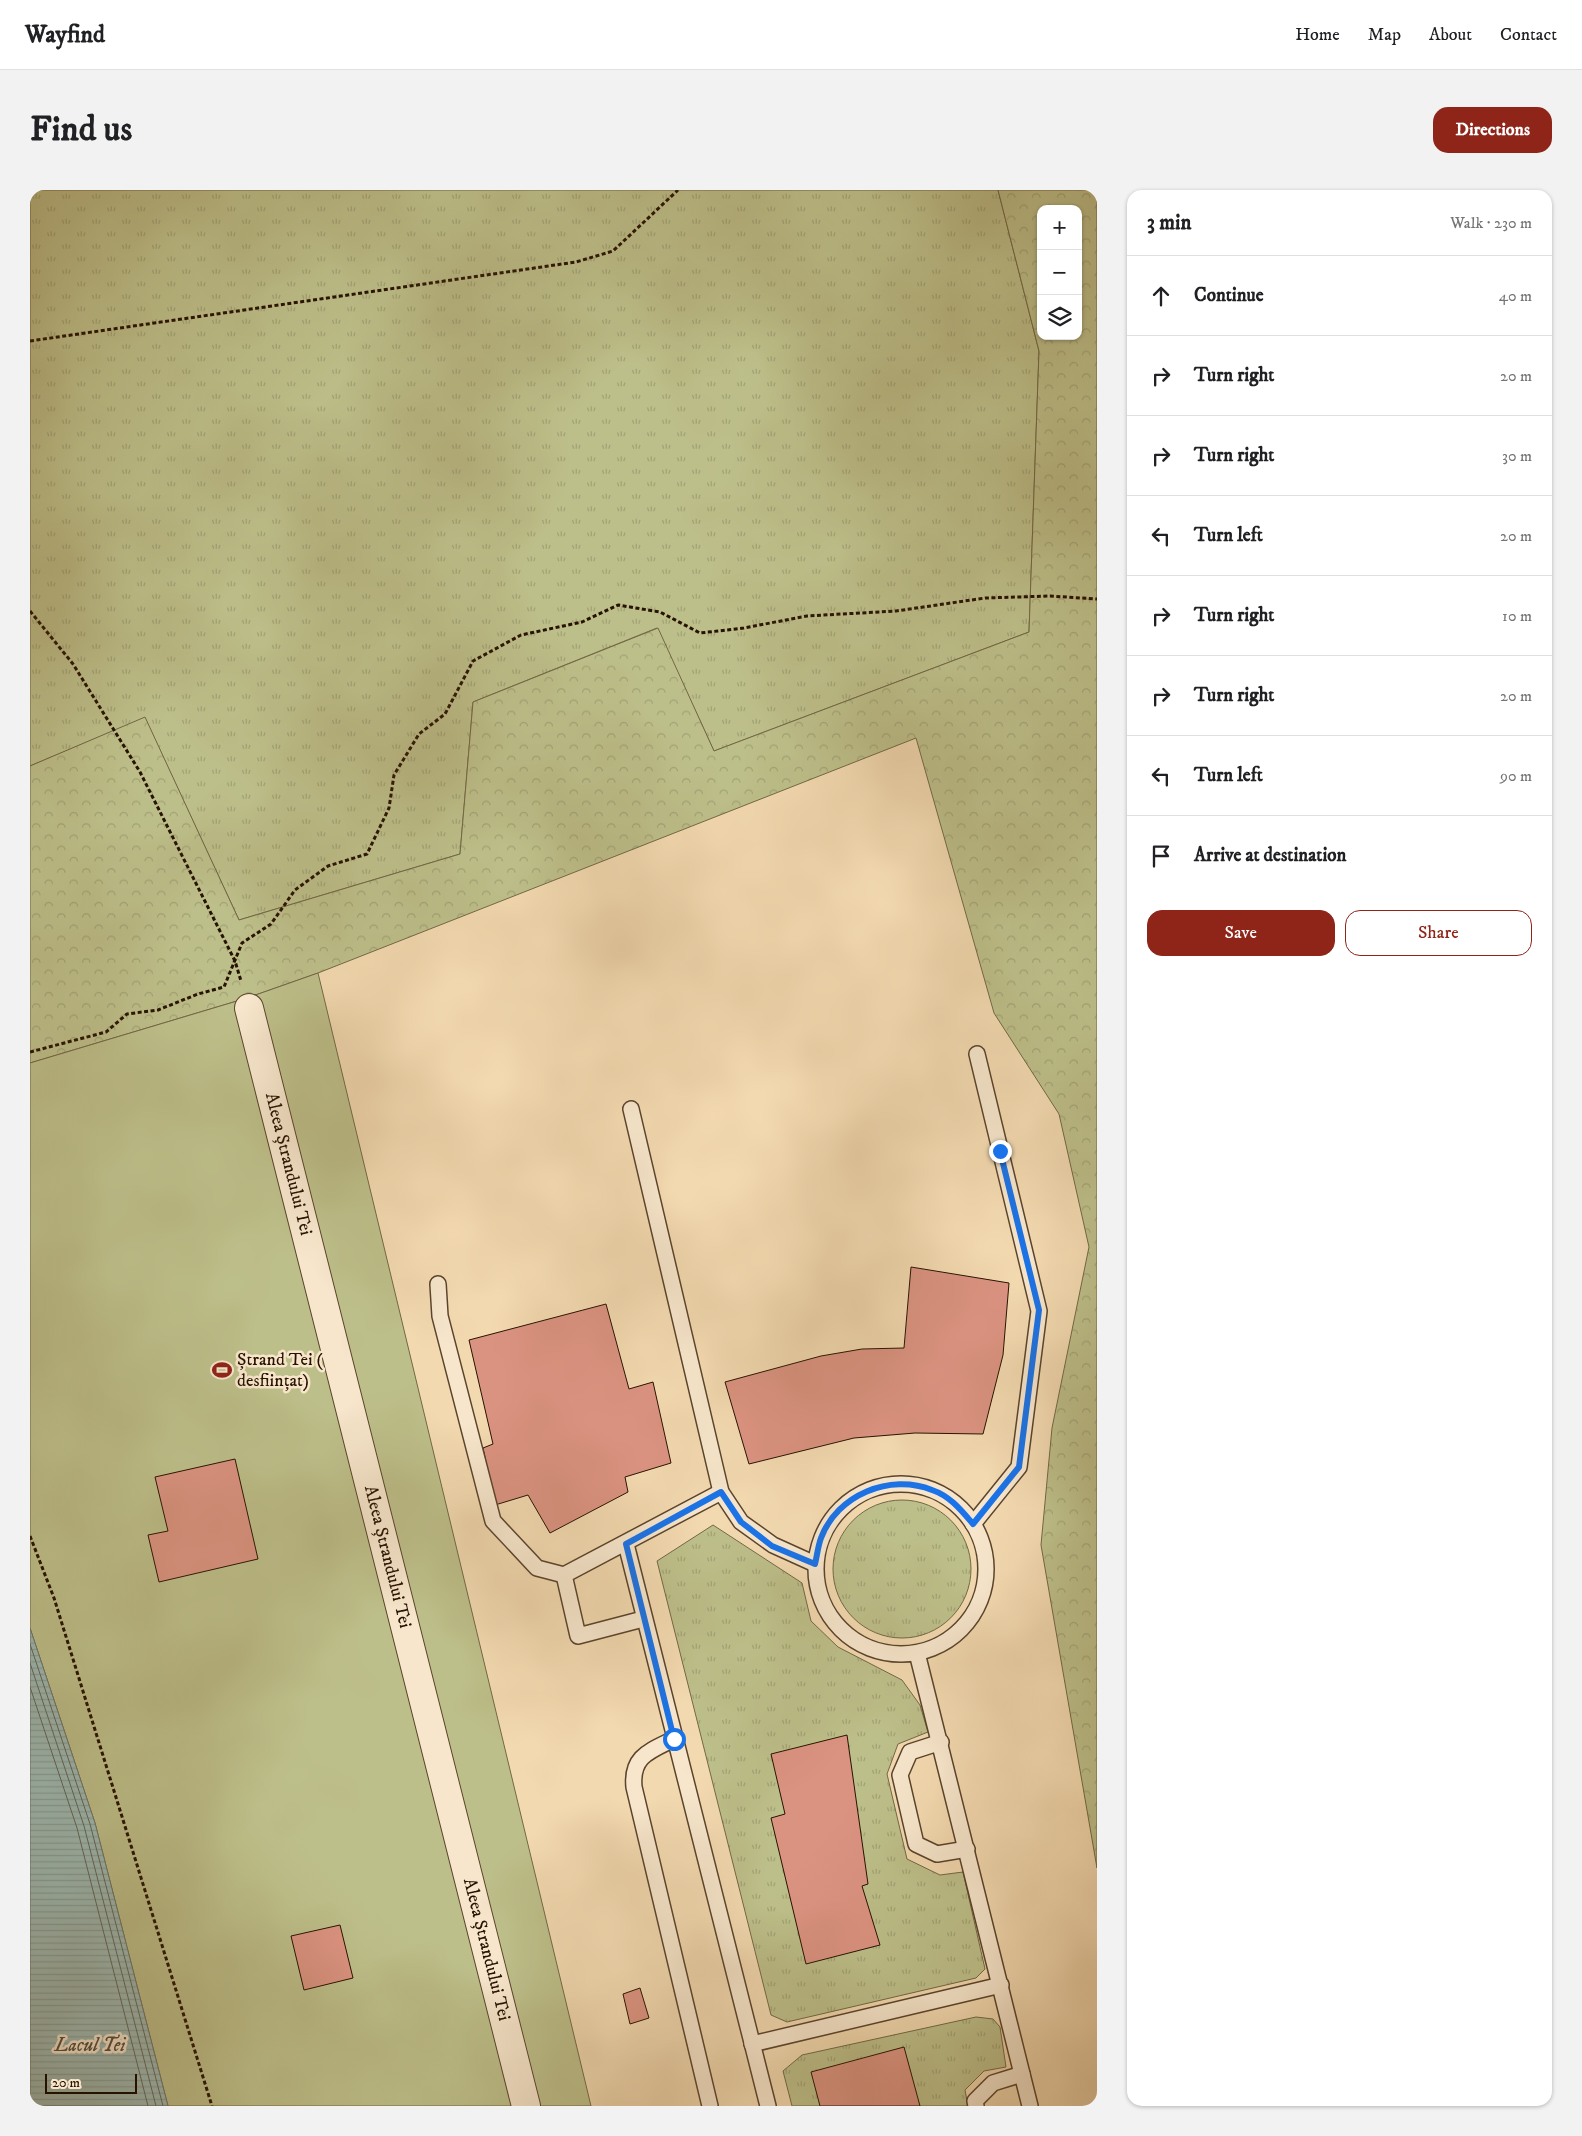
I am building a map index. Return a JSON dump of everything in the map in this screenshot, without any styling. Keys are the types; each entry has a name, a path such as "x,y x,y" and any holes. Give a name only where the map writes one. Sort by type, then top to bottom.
{"street":[{"name":"Aleea Ștrandului Tei","path":"249,1008 526,2106"}],"lane":[{"path":"973,1524 1019,1467 1039,1310 976,1054"},
{"path":"631,1109 721,1492 741,1522 772,1546 815,1564"},
{"path":"438,1284 440,1316 493,1521 537,1568 564,1575 626,1544 721,1492"},
{"path":"906,1484 933,1490 956,1504 973,1524 984,1549 986,1576 979,1603 965,1626 943,1643 918,1653 892,1654 867,1647 844,1634 828,1614 818,1590 815,1564 821,1538 834,1515 855,1497 880,1486 906,1484"},
{"path":"626,1544 643,1619 768,2106"},
{"path":"564,1575 578,1636 643,1619"},
{"path":"918,1653 1030,2106"},
{"path":"674,1739 646,1753 637,1764 633,1774 710,2106"},
{"path":"941,1742 910,1752 900,1775 916,1844 937,1854 967,1849"},
{"path":"752,2044 1001,1985"},
{"path":"976,2106 975,2101 993,2083 1022,2074"}],"path":[{"path":"30,341 576,262 613,251 678,190"},
{"path":"30,1052 106,1032 128,1014 158,1010 198,994 224,987 242,943 271,924 295,890 328,866 367,854 389,808 394,775 420,734 445,714 473,660 521,635 582,622 618,606 660,612 700,633 744,628 807,616 896,611 985,598 1050,596 1097,599"},
{"path":"30,611 73,664 140,772 235,961 249,1008"},
{"path":"30,1536 54,1598 212,2106"}],"green space":[{"path":"30,190 998,190 1039,351 1029,632 714,751 657,628 473,702 460,854 239,920 145,718 30,766"},
{"path":"998,190 1097,190 1097,1868 1041,1545 1052,1428 1089,1247 1059,1114 994,1013 916,738 318,973 247,998 30,1063 30,766 145,717 239,920 460,854 473,702 658,628 714,751 1029,632 1039,351"},
{"name":"Ștrand Tei ( desființat)","path":"318,973 591,2106 168,2106 95,1823 30,1628 30,1063 247,998"},
{"path":"902,1500 916,1501 929,1505 941,1511 951,1520 960,1530 966,1542 970,1555 970,1583 966,1596 960,1608 951,1618 941,1627 929,1633 916,1637 902,1638 888,1637 875,1633 863,1627 853,1618 844,1608 838,1596 834,1583 833,1569 834,1555 838,1542 844,1530 853,1520 863,1511 875,1505 888,1501"},
{"path":"713,1525 802,1583 811,1621 838,1647 902,1680 920,1705 928,1732 898,1744 887,1774 907,1859 940,1875 963,1872 985,1969 976,1978 787,2022 771,2015 657,1561"},
{"path":"976,2017 993,2019 1000,2027 1006,2067 984,2071 965,2090 968,2106 792,2106 783,2071 802,2055"}],"water":[{"name":"Lacul Tei","path":"30,1628 95,1823 168,2106 30,2106"}],"building":[{"path":"911,1267 1009,1283 1003,1355 983,1434 915,1433 854,1438 749,1464 725,1382 821,1356 862,1349 904,1348"},
{"path":"606,1304 629,1389 653,1382 671,1463 625,1477 628,1492 550,1533 528,1495 495,1505 483,1448 493,1444 469,1340"},
{"path":"235,1459 258,1559 159,1582 148,1535 168,1531 155,1477"},
{"path":"847,1735 868,1884 862,1886 880,1945 806,1964 771,1818 785,1814 771,1754"},
{"path":"340,1925 353,1978 304,1990 291,1936"},
{"path":"640,1988 649,2018 630,2024 623,1994"},
{"path":"904,2047 920,2106 820,2106 811,2072"}],"place":[{"name":"Ștrand Tei ( desființat)","path":"222,1370"}],"route":[{"path":"674,1739 626,1544 721,1492 741,1522 772,1546 815,1564 821,1538 834,1515 855,1497 880,1486 906,1484 933,1490 956,1504 973,1524 1019,1467 1039,1310 1000,1151"}]}
